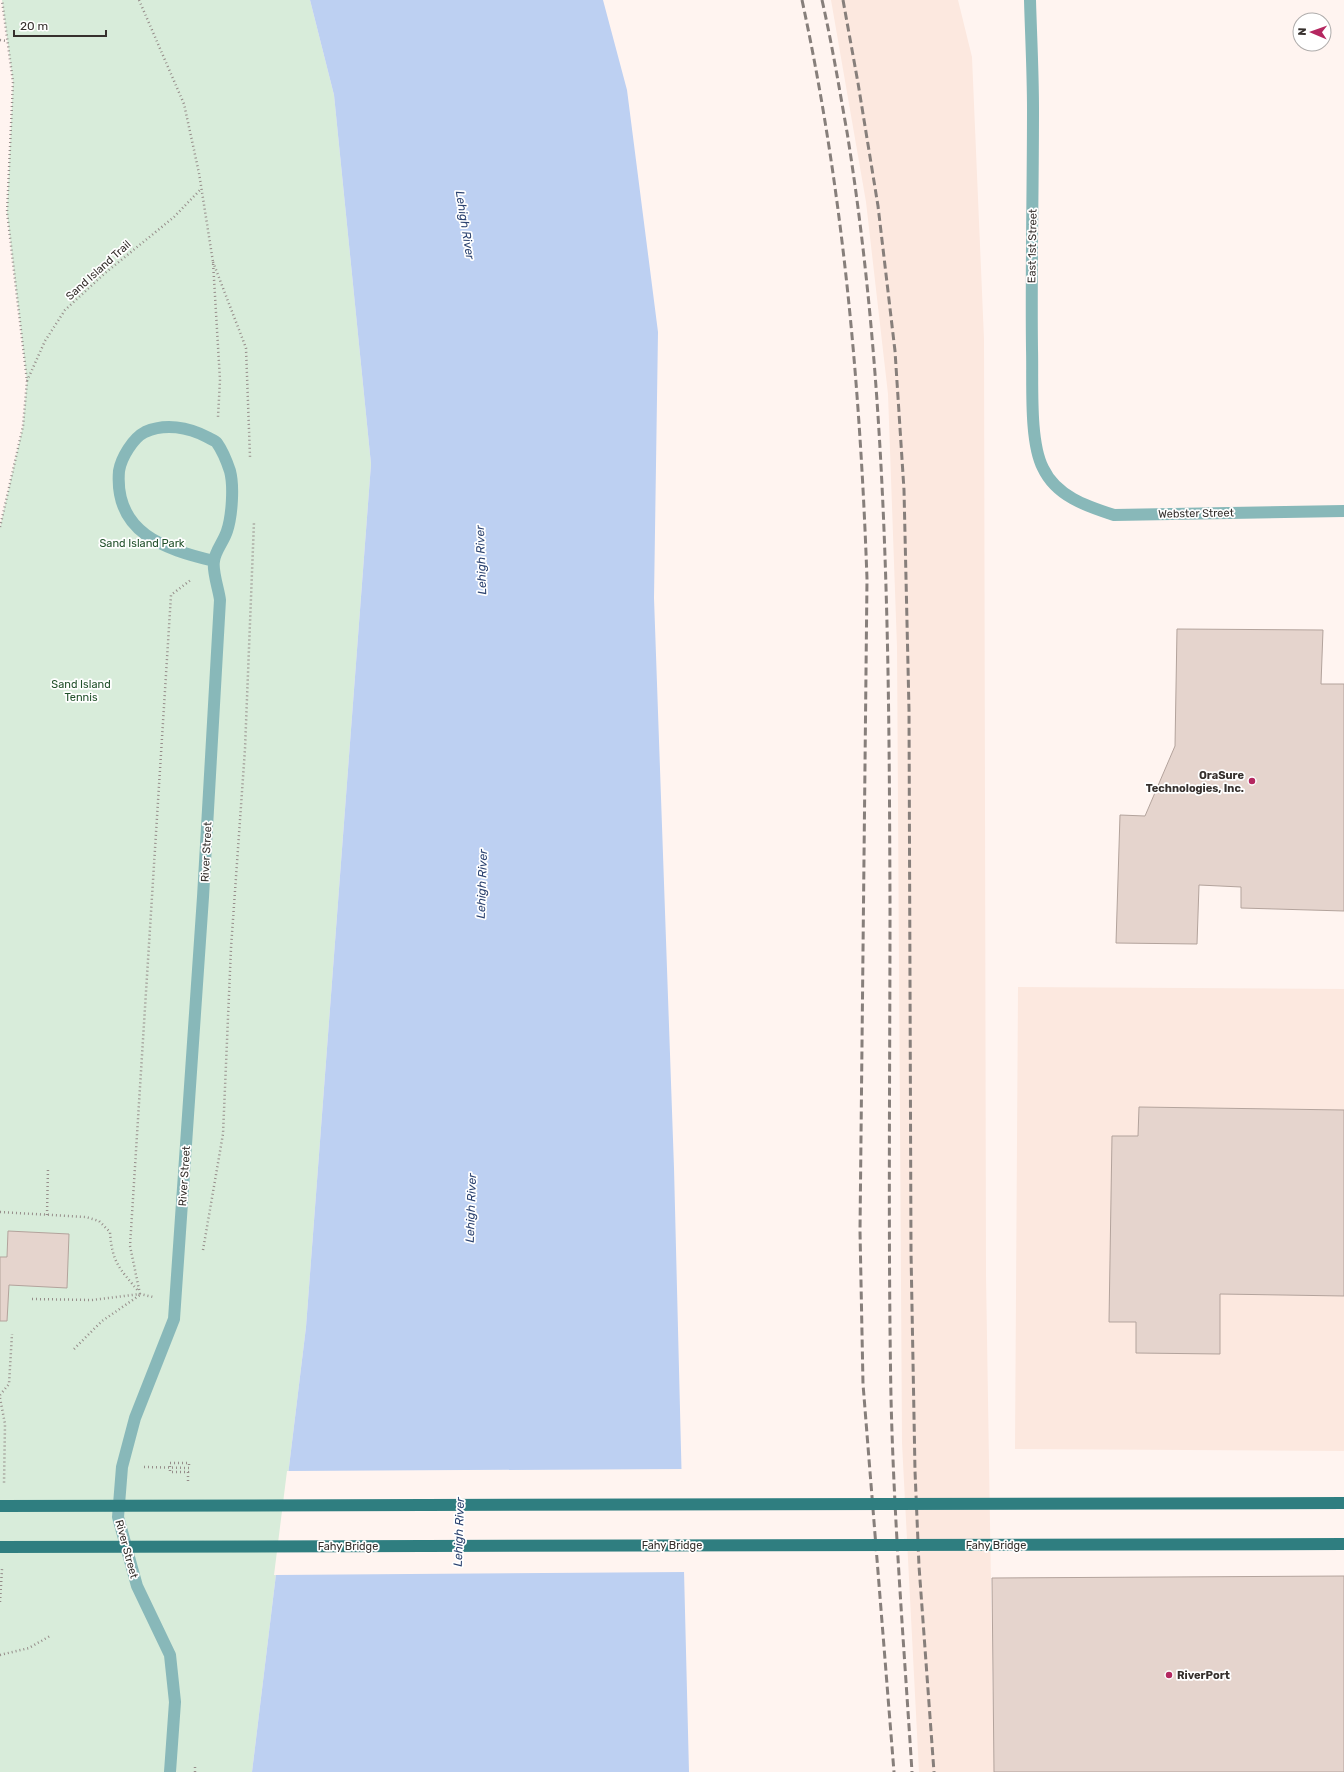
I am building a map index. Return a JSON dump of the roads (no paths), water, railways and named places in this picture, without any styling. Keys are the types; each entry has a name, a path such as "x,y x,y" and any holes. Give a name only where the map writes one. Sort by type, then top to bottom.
{"main road":[{"path":"0,1506 1344,1503"},
{"name":"Fahy Bridge","path":"0,1547 1344,1544"}],"street":[{"name":"East 1st Street","path":"1030,0 1033,108 1031,295 1035,448 1043,469 1055,487"},
{"path":"178,427 196,431 216,442 230,471 232,501 227,531 214,561 169,549 141,531 130,519 122,503 118,485 120,465 130,446 145,432 161,428 178,427"},
{"name":"Webster Street","path":"1055,487 1083,505 1114,515 1344,511"},
{"name":"River Street","path":"170,1772 175,1702 170,1655 137,1586 118,1517 122,1467 135,1418 174,1319 203,897 220,600 214,561"}],"water":[{"name":"Lehigh River","path":"310,0 603,0 627,90 658,332 654,598 674,1168 689,1772 252,1772 306,1327 371,464 334,95"}],"railway":[{"path":"802,0 816,71 839,215 854,360 864,506 867,579 860,1231 863,1384 894,1772"},
{"path":"822,0 847,132 861,228 871,325 884,518 890,809 889,1214 892,1445 912,1772"},
{"path":"843,0 878,206 895,351 904,490 909,710 911,1252 915,1471 919,1566 934,1772"}],"place":[{"name":"OraSure Technologies, Inc.","path":"1252,781"},
{"name":"RiverPort","path":"1169,1675"}],"park label":[{"name":"Sand Island Park","path":"142,543"},
{"name":"Sand Island Tennis","path":"81,690"}]}
